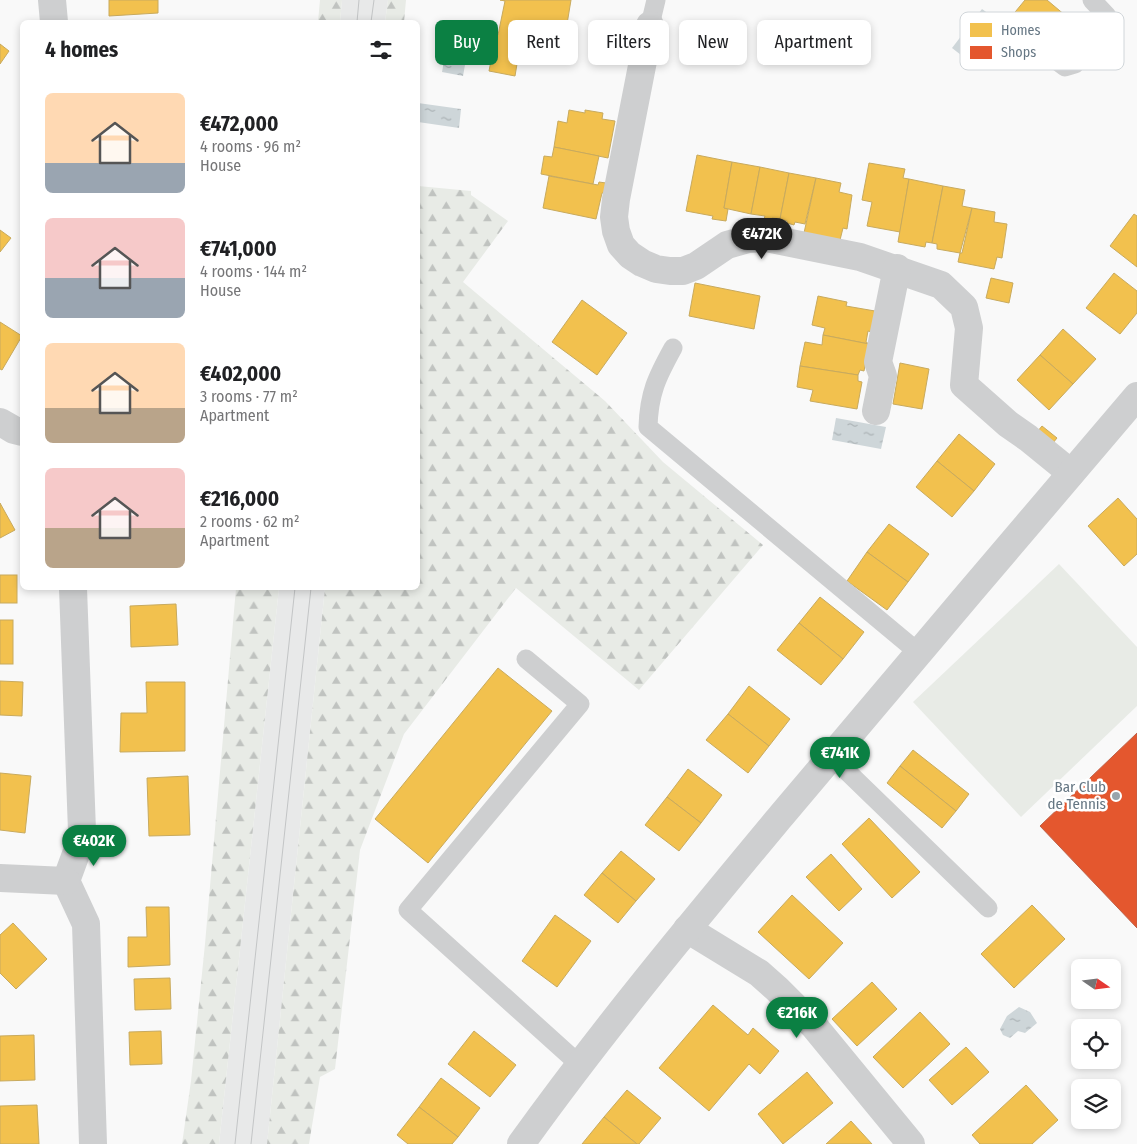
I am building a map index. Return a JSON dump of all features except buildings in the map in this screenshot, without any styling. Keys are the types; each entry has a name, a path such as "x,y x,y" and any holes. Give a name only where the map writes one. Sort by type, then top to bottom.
{"street":[{"path":"52,0 54,20"},
{"path":"653,12 614,217 621,245 630,255 656,269 683,271 696,266 727,245 766,238 860,257 942,285 964,307 969,328 964,385 1008,424 1071,473"},
{"path":"876,411 883,376 878,362 896,268"},
{"path":"521,1144 580,1065 687,929 831,756 1137,396"},
{"path":"0,422 20,432"},
{"path":"72,590 82,831 78,850 66,881 86,924 92,1144"},
{"path":"0,878 66,881"},
{"path":"687,929 760,973 777,989 814,1026 911,1144"}],"lane":[{"path":"1092,0 1102,12"},
{"path":"673,348 656,379 648,406 648,427 919,652"},
{"path":"526,659 580,704 408,910 580,1065"},
{"path":"831,756 988,908"}],"shaded area":[{"path":"342,0 388,0 385,20 340,20"},
{"path":"279,590 325,590 267,1144 219,1144"}],"green space":[{"path":"320,0 342,0 340,20 318,20"},
{"path":"388,0 406,0 404,20 385,20"},
{"path":"420,186 471,191 471,195 508,221 463,282 605,401 663,462 763,545 639,690 516,588 404,734 360,850 335,1069 320,1077 309,1144 267,1144 325,590 420,590"},
{"path":"1059,564 1137,647 1137,706 1021,817 913,702"},
{"path":"236,590 279,590 219,1144 182,1144 191,1081"}],"water":[{"path":"960,38 960,54 952,48"},
{"path":"443,65 465,65 463,76 442,72"},
{"path":"420,103 461,109 459,128 420,122"},
{"path":"836,418 886,427 881,449 832,440"},
{"path":"1019,1007 1030,1012 1037,1023 1025,1033 1018,1031 1010,1038 1003,1035 1000,1029 1007,1016"}],"tram line":[{"path":"357,20 359,0"},
{"path":"371,20 374,0"},
{"path":"235,1144 295,590"},
{"path":"251,1144 311,590"}],"place":[{"name":"Bar Club de Tennis","path":"1116,796"}]}
